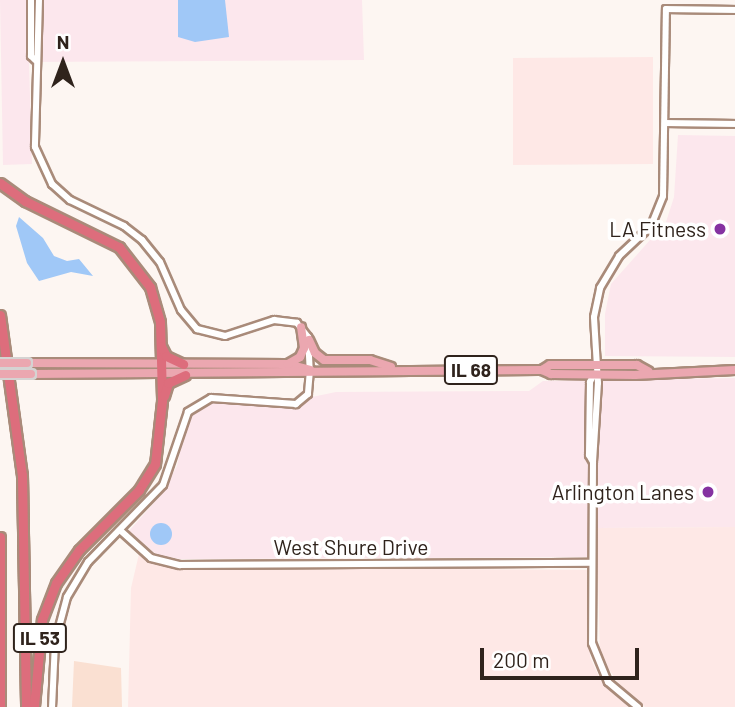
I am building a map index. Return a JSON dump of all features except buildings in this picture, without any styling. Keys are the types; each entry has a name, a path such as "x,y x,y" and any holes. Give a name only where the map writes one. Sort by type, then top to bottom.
{"highway":[{"path":"0,183 37,207 104,237 132,260 155,300 160,369"},
{"path":"0,316 22,475 26,707"},
{"path":"160,344 166,356 183,364"},
{"name":"IL 53","path":"34,707 41,630 49,597 79,550 148,477 161,440 160,369"},
{"path":"162,401 168,383 185,375"},
{"path":"0,537 1,707"}],"main road":[{"path":"288,364 300,357 304,348 301,327"},
{"path":"309,340 315,353 324,360 370,360 401,370"},
{"path":"0,363 160,369"},
{"name":"IL 68","path":"0,374 160,369 183,364 288,364 310,370"},
{"name":"IL 68","path":"160,369 185,375 310,370 542,370 550,365 594,369 637,365 649,371 735,370"}],"street":[{"path":"31,0 31,56 35,60"},
{"path":"38,0 35,147 41,168 70,200 124,226 142,240 160,262 188,322 205,332 225,336 281,319 301,327 309,340 310,370 308,394 296,404 224,397 195,405 184,420 163,485 88,562 67,597 55,642 51,707"},
{"path":"712,0 712,9"},
{"path":"638,707 612,686 594,652 590,382 594,369 600,288 619,256 651,226 660,208 667,123 666,9 735,10"},
{"path":"667,123 735,124"},
{"name":"West Shure Drive","path":"121,531 151,558 180,565 592,563"}],"shaded area":[{"path":"0,0 362,0 364,60 29,62 32,164 3,165"},
{"path":"653,57 653,164 513,165 513,58"},
{"path":"678,135 735,136 735,357 605,356 605,314 611,284 666,222 674,197"},
{"path":"735,378 735,527 597,528 597,557 180,559 157,555 129,531 161,495 177,466 187,421 205,402 297,408 312,397 336,392 529,391 543,381"},
{"path":"735,527 735,707 645,707 620,685 600,657 597,528"},
{"path":"139,554 168,567 588,570 590,657 601,681 629,707 128,707 131,588"},
{"path":"74,661 121,668 122,707 72,707"}],"water":[{"path":"178,0 225,0 229,37 195,42 178,37"},
{"path":"19,217 43,238 54,256 67,261 79,259 93,276 71,272 39,281 27,263 16,226"},
{"path":"161,523 169,526 172,534 169,542 161,545 153,542 150,534 153,526"}],"place":[{"name":"LA Fitness","path":"720,229"},
{"name":"Arlington Lanes","path":"708,492"}]}
